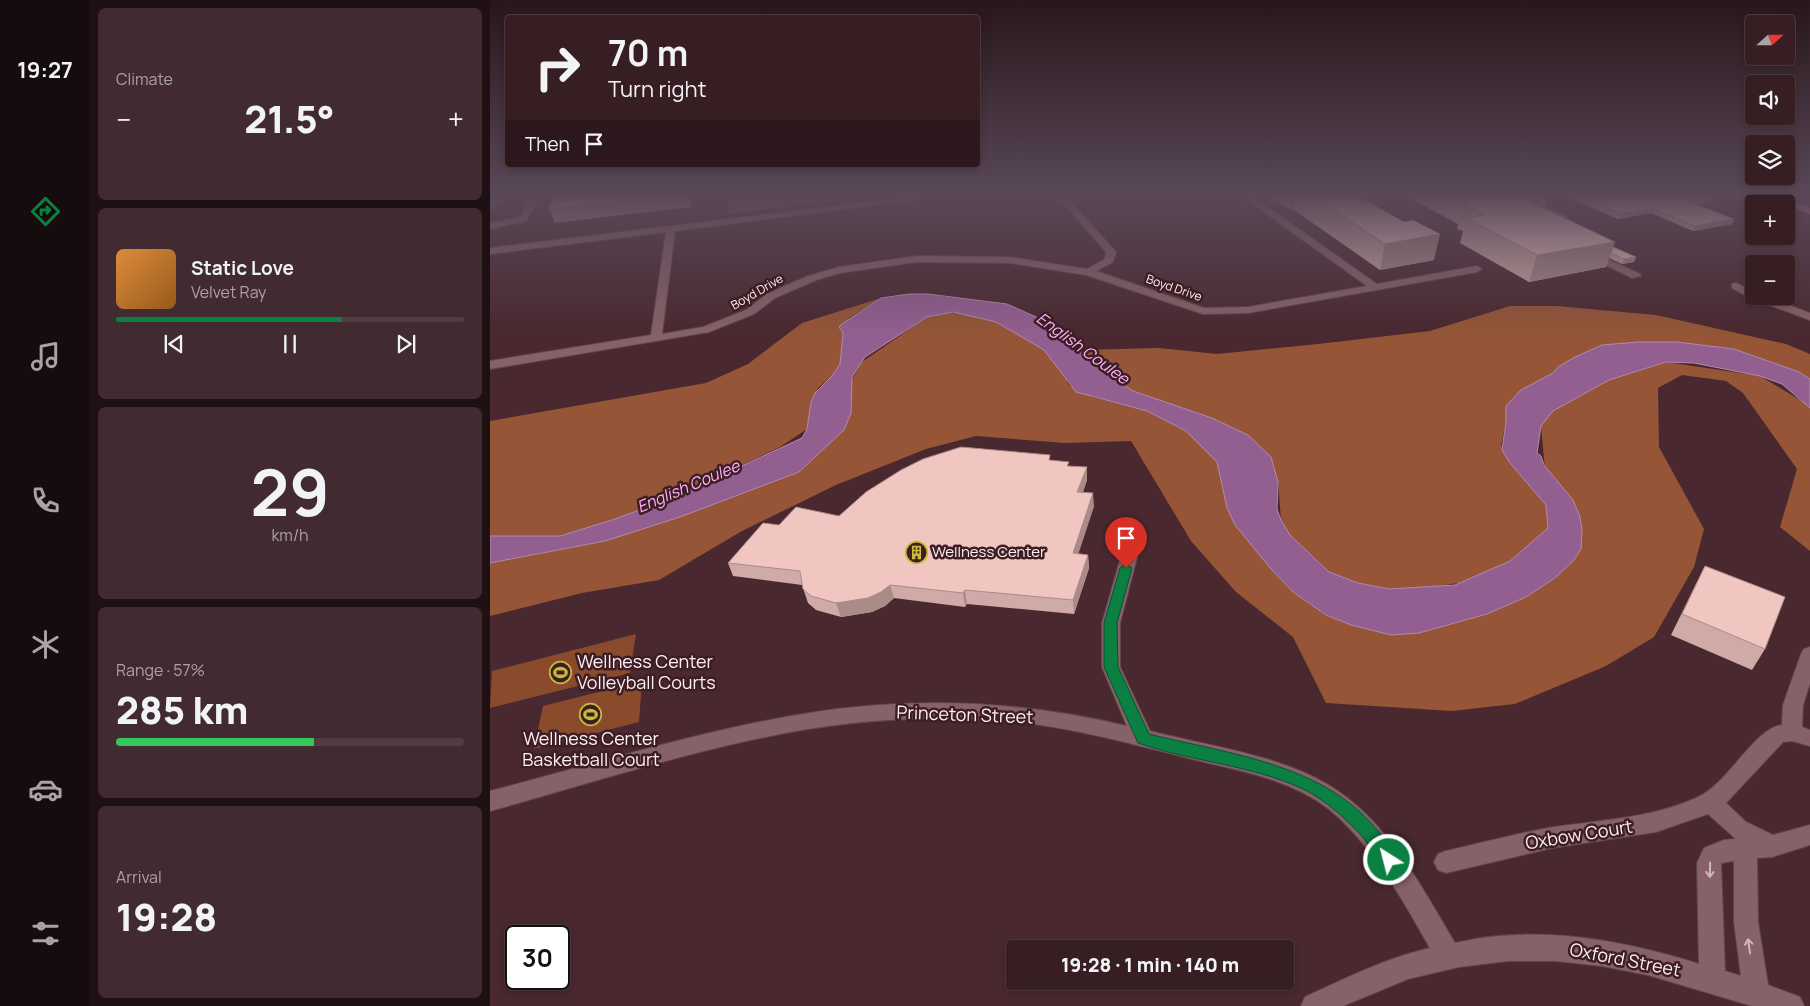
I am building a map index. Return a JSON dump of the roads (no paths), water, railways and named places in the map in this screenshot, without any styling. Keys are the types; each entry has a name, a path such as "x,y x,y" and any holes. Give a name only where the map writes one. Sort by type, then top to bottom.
{"street":[{"path":"490,251 564,242"},
{"path":"656,339 669,242"},
{"path":"1088,272 1110,260 1111,252 1102,242"},
{"path":"1311,242 1375,287"},
{"path":"1583,250 1636,276"},
{"name":"Boyd Drive","path":"490,365 697,332 728,322 750,312 771,296 788,287 839,270 876,263 917,259 1002,260 1088,272 1153,293 1183,306 1209,311 1248,310 1477,269"},
{"path":"1736,286 1745,291"},
{"path":"1779,305 1810,317"},
{"path":"1131,550 1110,623 1111,667 1143,739"},
{"name":"Oxbow Court","path":"1446,862 1552,838 1656,822 1711,802 1727,789 1770,741 1779,734 1801,735 1793,705 1810,654"},
{"name":"Princeton Street","path":"490,801 595,771 744,734 819,719 882,712 991,712 1037,716 1143,739 1271,771 1312,786 1335,801 1367,830 1389,860 1449,956"},
{"path":"1711,802 1738,829 1772,846"},
{"path":"1712,980 1709,863 1712,856 1724,851 1772,846 1810,835"},
{"path":"1745,849 1746,922 1756,994"},
{"name":"Oxford Street","path":"1314,1006 1390,973 1449,956 1508,948 1553,947 1592,951 1637,959 1712,980 1791,1006"}],"place":[{"name":"Wellness Center","path":"916,552"},
{"name":"Wellness Center Volleyball Courts","path":"561,672"},
{"name":"Wellness Center Basketball Court","path":"591,714"}],"water label":[{"name":"English Coulee","path":"1083,348"},
{"name":"English Coulee","path":"688,486"}]}
